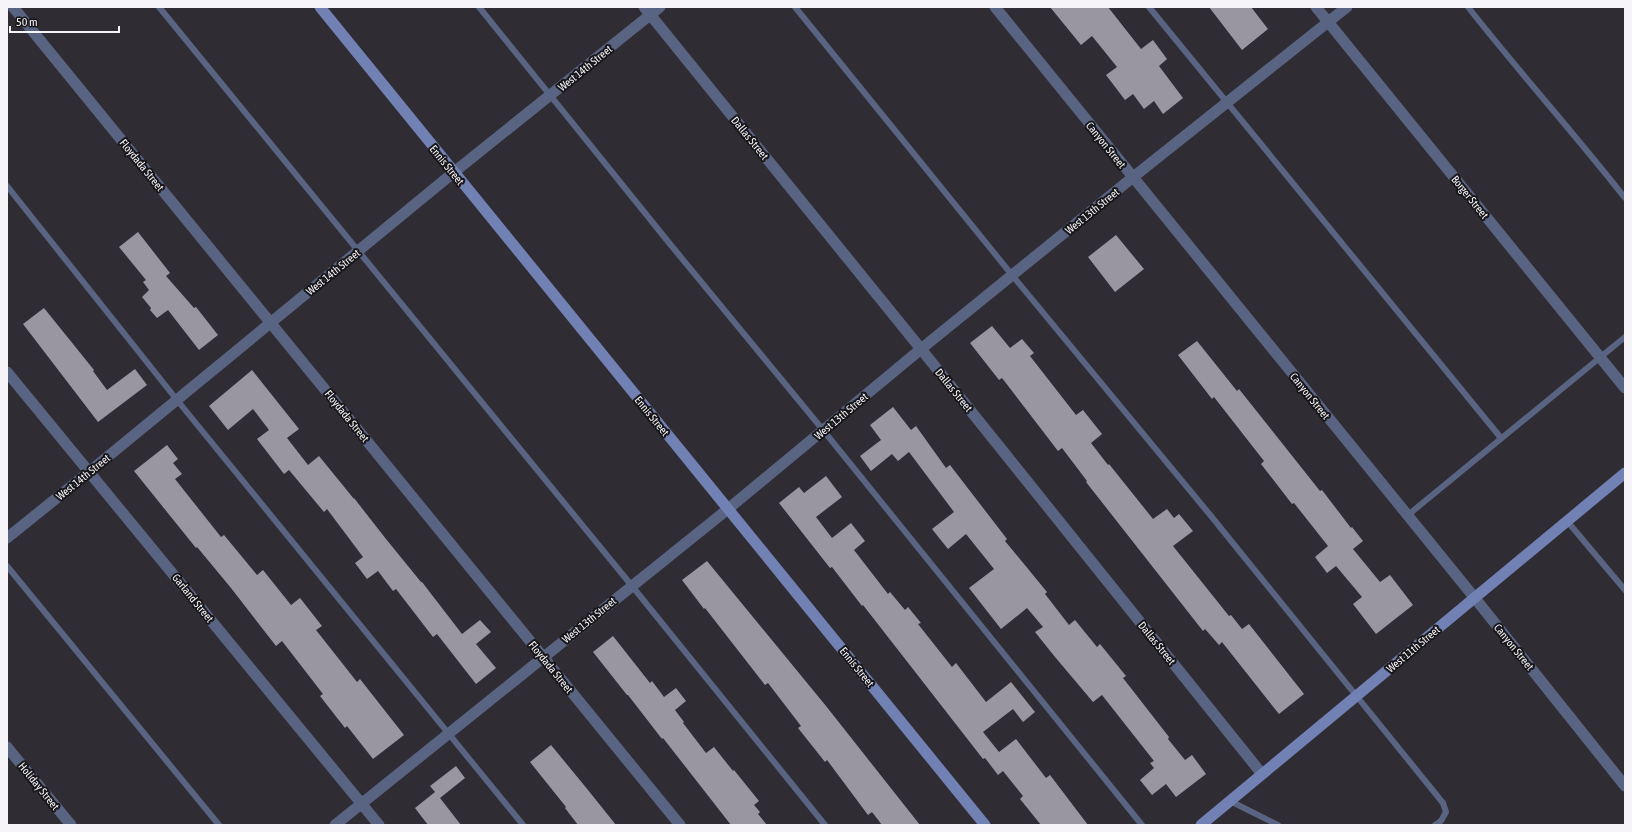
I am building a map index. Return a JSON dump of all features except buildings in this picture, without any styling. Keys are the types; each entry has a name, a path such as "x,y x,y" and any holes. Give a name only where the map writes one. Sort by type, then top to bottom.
{"main road":[{"name":"Ennis Street","path":"320,7 453,173 985,825"},
{"name":"West 11th Street","path":"1201,825 1625,473"}],"street":[{"name":"Floydada Street","path":"13,7 680,825"},
{"name":"West 14th Street","path":"7,538 178,400 453,173 551,95 647,11 660,7"},
{"name":"Canyon Street","path":"994,7 1408,515 1625,786"},
{"name":"Borger Street","path":"1316,7 1625,388"},
{"name":"West 13th Street","path":"335,825 728,509 921,349 1132,178 1347,7"},
{"name":"Dallas Street","path":"647,11 921,349 1262,774"},
{"name":"Garland Street","path":"7,372 379,825"},
{"name":"Holiday Street","path":"7,747 72,825"}],"lane":[{"path":"159,7 632,586 825,825"},
{"path":"479,7 1142,825"},
{"path":"796,7 1012,275 1212,516 1443,803 1446,812 1441,821 1435,825"},
{"path":"1149,7 1226,103 1502,438"},
{"path":"1468,7 1625,198"},
{"path":"7,186 522,825"},
{"path":"1408,515 1625,337"},
{"path":"1567,521 1625,590"},
{"path":"7,566 219,825"},
{"path":"1230,801 1278,825"}]}
